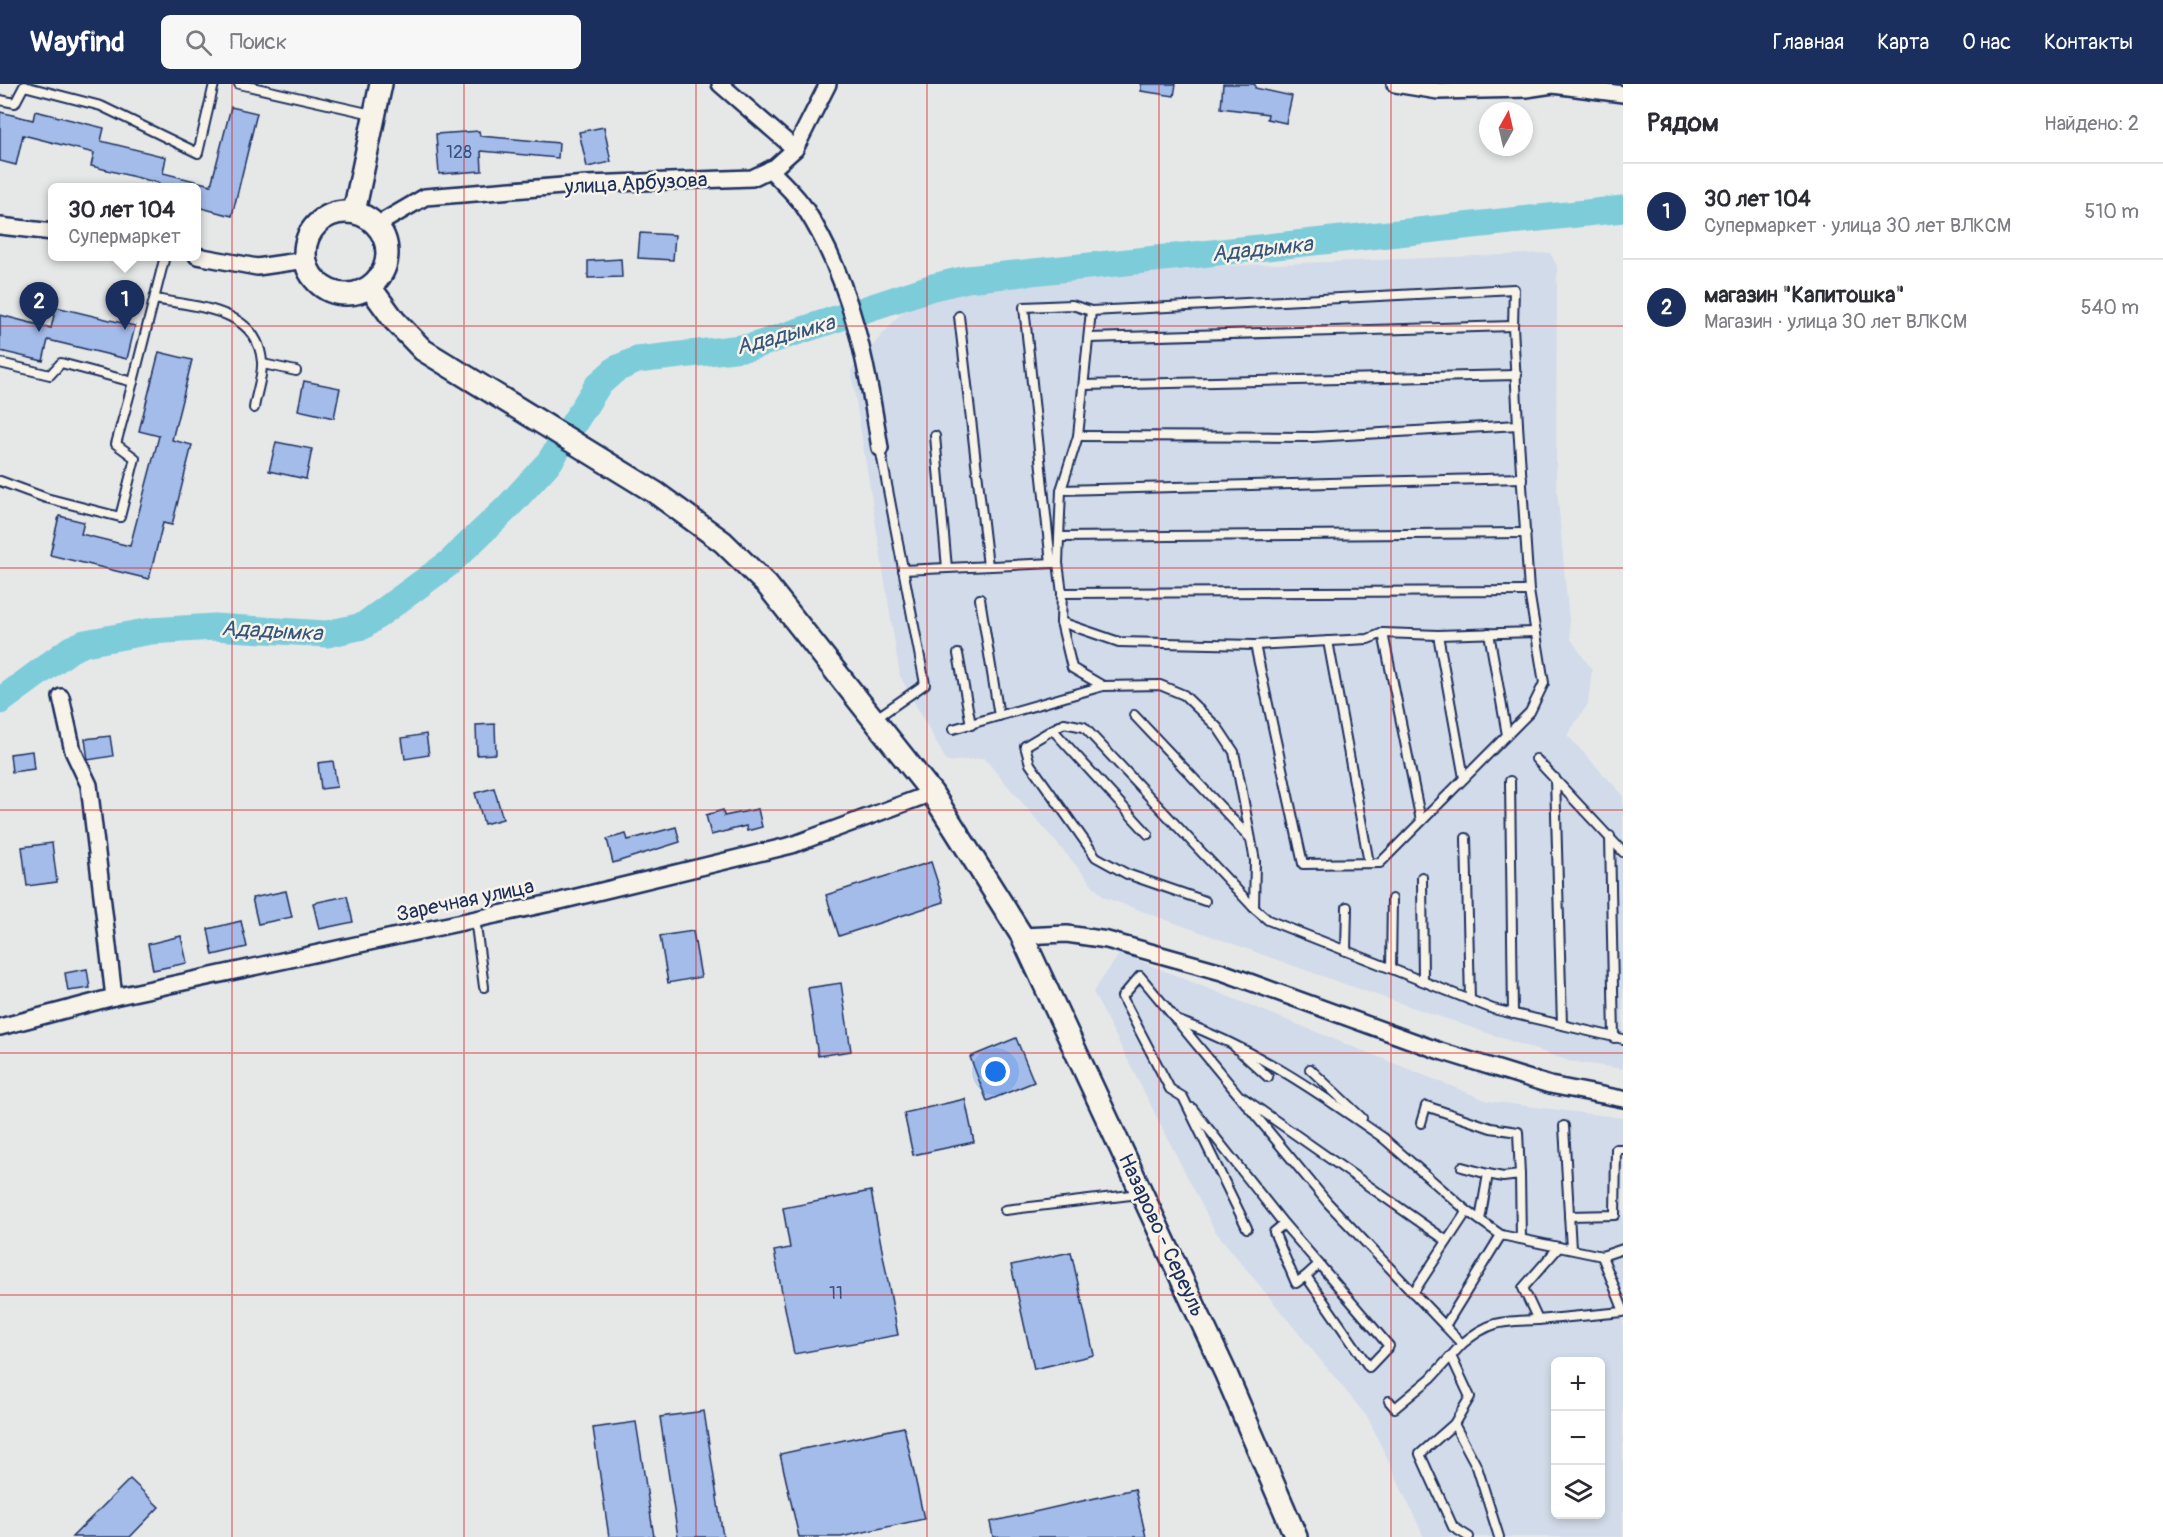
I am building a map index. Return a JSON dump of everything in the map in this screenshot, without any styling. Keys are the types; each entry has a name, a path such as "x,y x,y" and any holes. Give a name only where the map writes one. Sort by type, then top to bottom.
{"street":[{"path":"354,212 381,84"},
{"path":"720,84 795,149 828,84"},
{"path":"1395,84 1438,91 1526,89 1553,85 1623,94"},
{"name":"улица Арбузова","path":"377,225 425,197 587,184 752,178 770,169 795,149"},
{"path":"770,169 805,208 836,266 859,333 880,448"},
{"path":"339,212 354,212 377,225 384,235 388,256 382,274 370,287 354,294 332,291 314,279 306,260 306,242 318,223 339,212"},
{"path":"0,226 48,231"},
{"path":"201,257 257,267 306,260"},
{"name":"Назарово - Сереуль","path":"370,287 394,320 423,350 656,493 723,542 767,585 932,793 1022,936 1143,1194 1296,1537"},
{"path":"61,697 73,751 89,785 114,998"},
{"name":"Заречная улица","path":"0,1027 114,998 560,901 792,845 932,793"},
{"path":"1022,936 1067,934 1107,940 1222,972 1451,1055 1550,1085 1623,1099"}],"lane":[{"path":"0,100 15,103 24,86 101,106 198,153 214,84"},
{"path":"239,84 374,115"},
{"path":"0,481 46,498 120,517 135,458 116,444 164,261"},
{"path":"1103,686 1072,668 1061,622 1062,593 1055,563 1024,307 1072,305 1091,311 1514,289 1513,326 1529,591 1544,683 1530,712 1380,863 1303,864 1255,645"},
{"path":"155,299 230,314 253,336 262,364 254,408"},
{"path":"1055,563 1060,537 1062,490 1078,436 1091,311"},
{"path":"959,316 988,566"},
{"path":"1089,338 1513,326"},
{"path":"0,363 50,375 60,363 133,382"},
{"path":"262,364 296,371"},
{"path":"1084,385 1517,375"},
{"path":"1078,436 1313,437 1518,425"},
{"path":"935,436 947,568"},
{"path":"874,720 925,684 880,448"},
{"path":"1062,490 1522,478"},
{"path":"1060,537 1526,533"},
{"path":"903,570 1055,563"},
{"path":"1062,593 1529,591"},
{"path":"980,599 999,716"},
{"path":"1061,622 1119,642 1255,645 1368,639 1383,633 1438,635 1536,632"},
{"path":"1383,633 1421,821"},
{"path":"1489,633 1507,735"},
{"path":"1438,635 1464,778"},
{"path":"1328,641 1369,863"},
{"path":"958,654 971,724"},
{"path":"953,729 1103,686 1160,685 1184,695 1218,728 1234,752 1256,861 1254,908"},
{"path":"1134,715 1251,839"},
{"path":"1205,901 1127,874 1096,856 1030,764 1025,746 1064,723 1084,727 1254,908 1268,920 1470,1000 1513,1014 1619,1039 1610,836"},
{"path":"1053,730 1148,834"},
{"path":"1536,759 1623,852"},
{"path":"1555,778 1562,1026"},
{"path":"1510,781 1513,1014"},
{"path":"1466,838 1470,1000"},
{"path":"1422,877 1423,981"},
{"path":"1391,968 1392,899"},
{"path":"1346,951 1347,907"},
{"path":"475,918 484,987"},
{"path":"1306,1276 1369,1366 1389,1346 1284,1224 1183,1097 1170,1089 1122,997 1140,976 1328,1203 1462,1344"},
{"path":"1176,1019 1223,1036 1299,1078 1385,1139"},
{"path":"1223,1036 1268,1077"},
{"path":"1310,1070 1467,1211 1501,1235 1602,1256 1623,1249"},
{"path":"1233,1090 1447,1241"},
{"path":"1183,1097 1247,1228"},
{"path":"1421,1123 1426,1106 1491,1128 1518,1132 1521,1239"},
{"path":"1564,1126 1571,1250"},
{"path":"1569,1216 1615,1215 1619,1191 1616,1149 1623,1149"},
{"path":"1462,1167 1503,1177 1520,1175"},
{"path":"1480,1220 1488,1174"},
{"path":"1005,1210 1143,1194"},
{"path":"1413,1293 1467,1211"},
{"path":"1284,1224 1274,1232 1296,1283 1319,1264"},
{"path":"1445,1326 1501,1235"},
{"path":"1538,1320 1523,1288 1559,1247"},
{"path":"1389,1401 1395,1408 1431,1378 1477,1331 1497,1321 1538,1320 1623,1311 1602,1256"},
{"path":"1451,1356 1470,1397 1454,1424 1420,1454 1453,1527 1469,1537"},
{"path":"1454,1424 1477,1467 1499,1537"}],"shaded area":[{"path":"1550,253 1557,266 1556,477 1566,590 1571,639 1592,670 1588,704 1567,735 1623,795 1623,1069 1569,1061 1330,979 1103,897 984,758 947,762 900,676 851,370 919,293 1024,274"},
{"path":"1120,953 1488,1101 1623,1118 1623,1537 1424,1537 1368,1418 1215,1231 1093,992"}],"building":[{"path":"1141,84 1176,84 1174,96 1141,91"},
{"path":"1223,84 1255,84 1255,88 1292,96 1286,123 1267,119 1268,114 1221,108"},
{"path":"231,107 257,113 232,216 201,208 201,183 159,183 91,166 94,153 23,135 16,165 0,161 0,112 33,120 35,111 104,128 101,141 166,157 163,173 211,185"},
{"path":"604,127 611,162 587,167 579,132"},
{"path":"479,131 480,136 559,143 558,158 481,151 482,171 439,174 436,134"},
{"path":"640,233 675,235 673,260 638,258"},
{"path":"621,259 622,277 588,278 588,261"},
{"path":"56,307 135,326 127,359 48,340 43,361 0,351 0,315 51,328"},
{"path":"159,352 192,360 172,440 192,445 172,525 163,523 149,579 50,555 59,516 84,522 81,534 130,546 159,436 139,431"},
{"path":"304,381 340,388 334,418 298,410"},
{"path":"276,442 312,449 306,479 269,471"},
{"path":"495,724 496,754 477,755 476,725"},
{"path":"426,734 429,755 405,759 402,738"},
{"path":"110,736 113,756 88,760 85,739"},
{"path":"32,751 34,769 12,772 10,754"},
{"path":"333,761 337,787 321,789 318,763"},
{"path":"494,788 503,819 484,824 475,793"},
{"path":"758,809 762,827 747,831 746,826 711,835 706,815 723,810 724,816"},
{"path":"676,827 680,842 613,863 607,839 626,834 628,840"},
{"path":"52,843 57,882 27,886 22,847"},
{"path":"931,862 944,902 839,936 826,895"},
{"path":"286,891 292,917 258,924 252,898"},
{"path":"347,896 353,922 319,929 313,903"},
{"path":"241,921 247,947 213,955 208,929"},
{"path":"693,931 701,977 668,983 660,936"},
{"path":"181,936 187,963 153,970 148,944"},
{"path":"87,969 90,988 68,991 65,973"},
{"path":"841,983 851,1051 818,1056 808,988"},
{"path":"1016,1038 1034,1082 987,1101 970,1057"},
{"path":"965,1099 974,1142 913,1155 904,1113"},
{"path":"871,1191 898,1335 794,1354 774,1251 790,1248 783,1208"},
{"path":"1071,1252 1094,1355 1034,1369 1011,1265"},
{"path":"704,1411 723,1537 678,1537 660,1417"},
{"path":"636,1422 654,1537 609,1537 593,1428"},
{"path":"904,1427 924,1519 841,1537 799,1537 780,1454"},
{"path":"130,1479 159,1507 130,1537 72,1537"},
{"path":"1135,1489 1146,1537 993,1537 990,1522"}],"waterway":[{"name":"Ададымка","path":"0,701 71,649 85,643 151,631 214,627 327,634 363,626 448,564 507,508 550,461 598,385 616,369 637,360 751,347 933,287 967,279 1623,209"}],"place":[{"name":"30 лет 104","path":"125,330"},
{"name":"магазин \"Капитошка\"","path":"39,332"}]}
